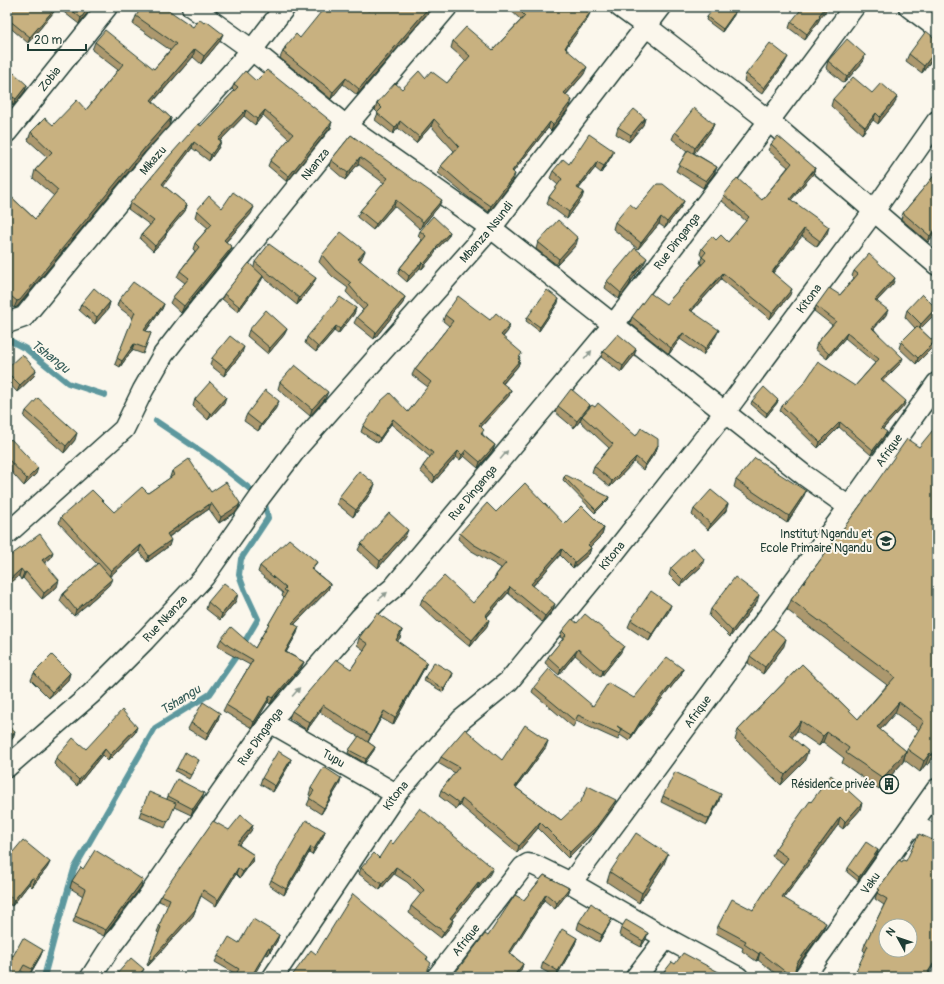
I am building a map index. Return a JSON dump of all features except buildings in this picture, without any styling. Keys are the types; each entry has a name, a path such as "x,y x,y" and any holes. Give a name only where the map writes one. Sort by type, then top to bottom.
{"street":[{"name":"Zobia","path":"7,132 107,7"},
{"path":"192,7 252,50 346,126 492,228 804,475 849,507"},
{"name":"Mikazu","path":"16,320 153,160 252,50 285,7"},
{"name":"Nkanza","path":"7,534 124,429 143,390 163,355 346,126 447,7"},
{"path":"620,7 769,121 937,265"},
{"name":"Mbanza Nsundi","path":"298,447 492,228 661,7"},
{"name":"Rue Dinganga","path":"91,977 111,946 145,901 270,722 376,602 393,588 614,324 854,7"},
{"path":"909,7 937,28"},
{"name":"Kitona","path":"273,977 396,794 461,720 510,682 615,552 725,412 874,211 937,121"},
{"name":"Afrique","path":"437,977 523,867 528,864 534,864 571,883 849,507 937,382"},
{"name":"Rue Nkanza","path":"7,767 91,694 204,577 260,497 298,447"},
{"name":"Tupu","path":"270,722 396,794"},
{"name":"Vaku","path":"804,977 937,789"},
{"path":"912,825 937,836"},
{"path":"571,883 666,938 738,977"},
{"path":"636,977 666,938"}],"waterway":[{"name":"Tshangu","path":"7,339 26,349 68,383 105,395"},
{"name":"Tshangu","path":"44,977 74,869 155,728 210,694 235,658 258,619 239,575 241,559 268,518 264,500 211,458 156,421"}],"place":[{"name":"Institut Ngandu et Ecole Primaire Ngandu","path":"886,541"},
{"name":"Résidence privée","path":"889,784"}]}
